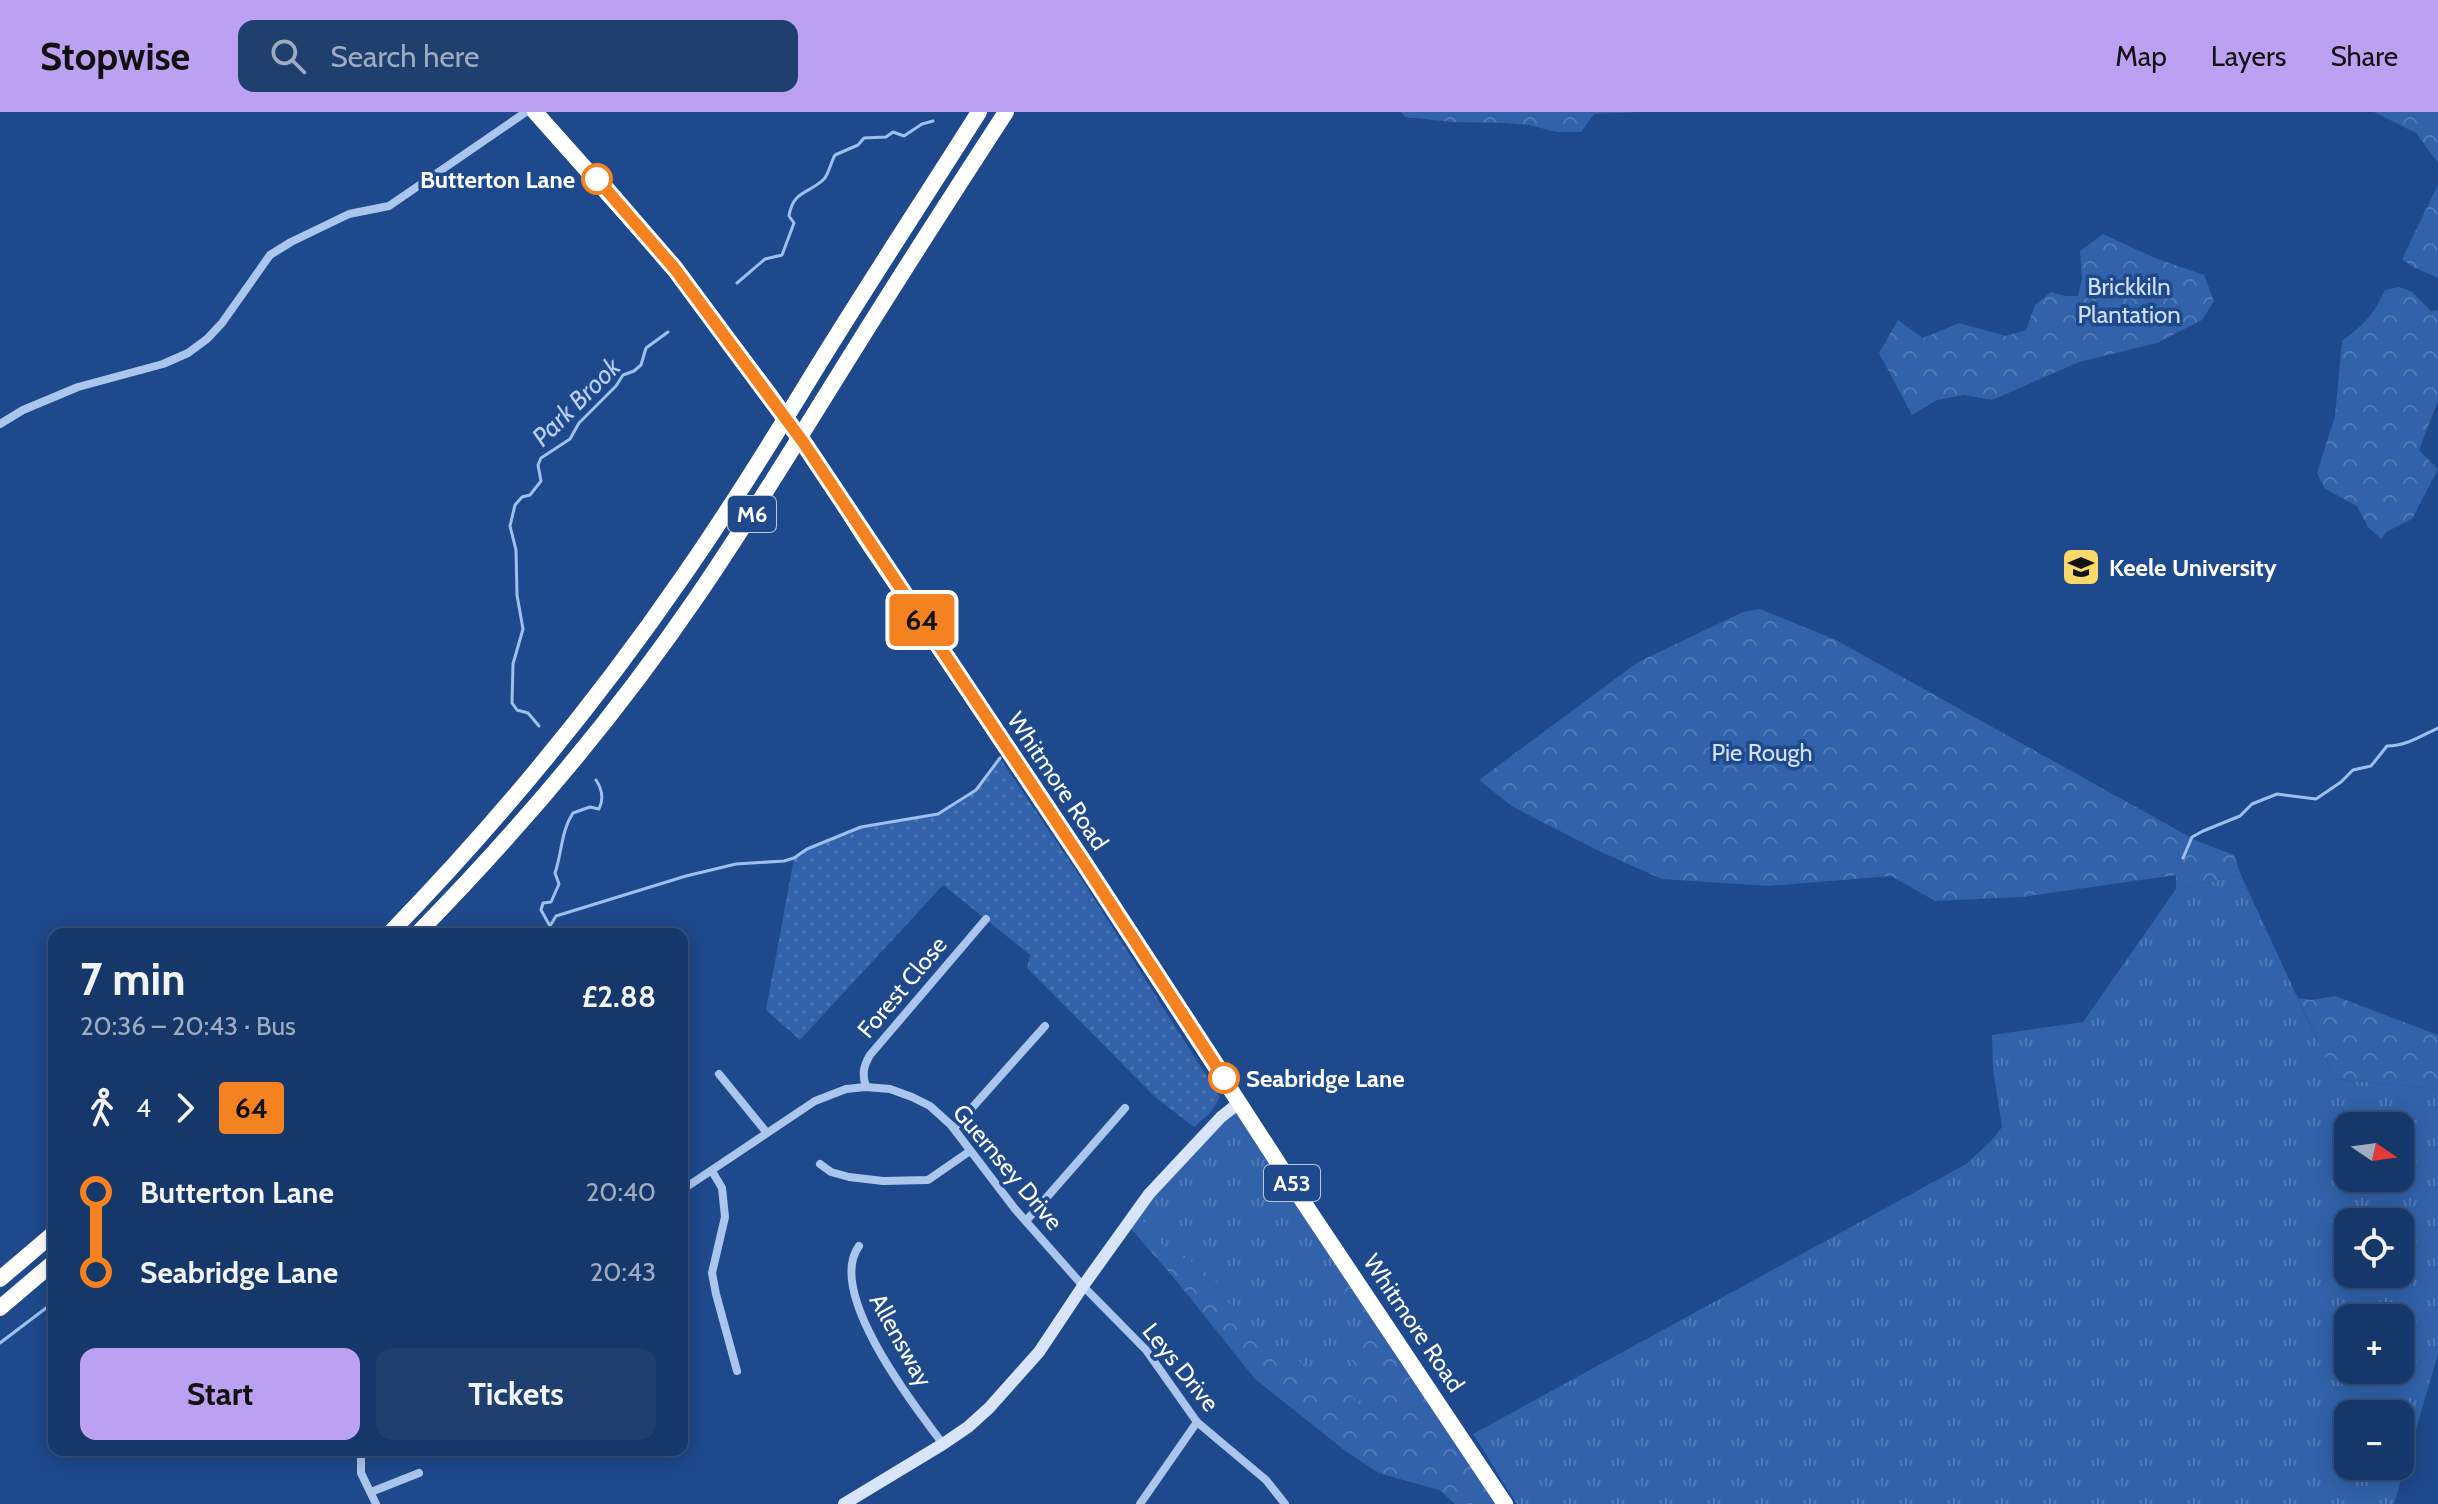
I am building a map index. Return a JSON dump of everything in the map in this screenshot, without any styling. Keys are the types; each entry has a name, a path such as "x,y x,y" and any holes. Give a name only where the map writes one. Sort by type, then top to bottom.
{"highway":[{"name":"Whitmore Road","path":"535,112 675,269 820,466 1505,1504"},
{"name":"M6","path":"395,928 444,877 535,771 580,716 682,578 772,443 979,112"},
{"name":"M6","path":"423,928 556,781 694,600 1006,112"},
{"path":"0,1279 48,1238"},
{"path":"0,1308 48,1267"}],"street":[{"path":"0,424 23,410 78,387 163,364 188,353 222,323 270,255 349,214 389,206 535,112"},
{"name":"Forest Close","path":"866,1087 862,1075 870,1055 986,919"},
{"path":"954,1128 1045,1026"},
{"path":"719,1074 767,1133"},
{"name":"Guernsey Drive","path":"688,1186 815,1101 846,1089 890,1089 930,1106 954,1128 1026,1221 1083,1286"},
{"path":"844,1504 943,1444 989,1408 1039,1352 1149,1194 1221,1117 1240,1102"},
{"path":"1026,1221 1125,1108"},
{"path":"820,1164 831,1172 849,1177 883,1181 928,1180 970,1151"},
{"path":"712,1171 722,1188 725,1217 712,1273 737,1371"},
{"name":"Allensway","path":"859,1246 854,1253 850,1276 853,1296 894,1377 943,1444"},
{"name":"Leys Drive","path":"1083,1286 1146,1350 1197,1422 1266,1480 1285,1504"},
{"path":"1140,1504 1197,1422"},
{"path":"361,1456 361,1473 376,1504"},
{"path":"371,1492 419,1473"}],"green space":[{"path":"1401,112 1640,112 1594,114 1581,132 1557,132 1529,125 1405,117"},
{"path":"2374,112 2438,112 2438,163 2416,133"},
{"path":"2438,185 2438,278 2402,259"},
{"name":"Brickkiln Plantation","path":"2103,234 2155,258 2204,275 2214,301 2202,320 2157,343 2079,362 1992,400 1964,395 1937,400 1912,415 1879,353 1898,320 1923,338 1959,323 2006,336 2026,330 2035,305 2051,292 2078,296 2082,278 2080,251"},
{"path":"2399,287 2412,292 2431,311 2438,310 2438,401 2419,450 2438,469 2412,519 2386,532 2381,539 2368,527 2357,506 2325,489 2317,473 2335,416 2342,341 2368,318 2385,290"},
{"name":"Pie Rough","path":"1760,609 1836,640 2197,841 2234,855 2241,875 2176,889 2176,875 2022,897 1935,901 1891,876 1768,886 1662,879 1513,807 1479,780 1638,662 1743,612"},
{"path":"1000,758 1079,875 1220,1097 1211,1112 1194,1127 1155,1097 1027,968 1030,955 943,885 800,1040 766,1010 794,858 807,849 861,827 938,814 976,790"},
{"path":"2241,875 2335,1079 2438,1089 2438,1354 2414,1436 2414,1400 2334,1400 2334,1480 2401,1480 2394,1504 1517,1504 1473,1434 1966,1164 2002,1127 1993,1069 1992,1035 2083,1022 2176,889"},
{"path":"2335,996 2438,1035 2438,1089 2335,1079 2298,998 2311,1000"},
{"path":"1240,1102 1499,1493 1455,1504 1440,1490 1379,1473 1343,1449 1175,1279 1127,1224"},
{"path":"1135,1214 1148,1222 1161,1244 1181,1253 1215,1280 1251,1339 1340,1381 1359,1405 1368,1407 1370,1400 1352,1363 1353,1346 1363,1324 1344,1294 1349,1279 1498,1504 1455,1504 1440,1490 1379,1473 1343,1449 1255,1379 1127,1224"}],"waterway":[{"name":"Park Brook","path":"737,283 765,259 782,255 794,223 789,216 794,201 824,179 835,155 858,145 864,138 886,137 893,132 904,136 933,121"},
{"name":"Park Brook","path":"539,726 528,713 517,710 512,703 513,664 523,629 517,595 516,550 510,526 515,505 522,497 530,495 541,481 538,465 541,458 570,439 579,423 623,375 641,365 646,348 668,332"},
{"path":"2183,858 2192,837 2240,816 2252,804 2277,794 2316,799 2353,770 2371,766 2387,746 2407,742 2438,728"},
{"path":"550,926 556,916 686,876 736,864 784,861 861,827 938,814 976,790 1000,758"},
{"name":"Park Brook","path":"550,928 541,910 543,903 551,902 559,884 555,873 566,827 573,813 590,807 599,809 602,794 596,780"},
{"name":"Park Brook","path":"0,1343 48,1307"}],"bus line":[{"name":"64","path":"597,179 675,269 820,466 1224,1078"}],"place":[{"name":"Butterton Lane","path":"597,179"},
{"name":"Keele University","path":"2081,567"},
{"name":"Seabridge Lane","path":"1224,1078"}]}
